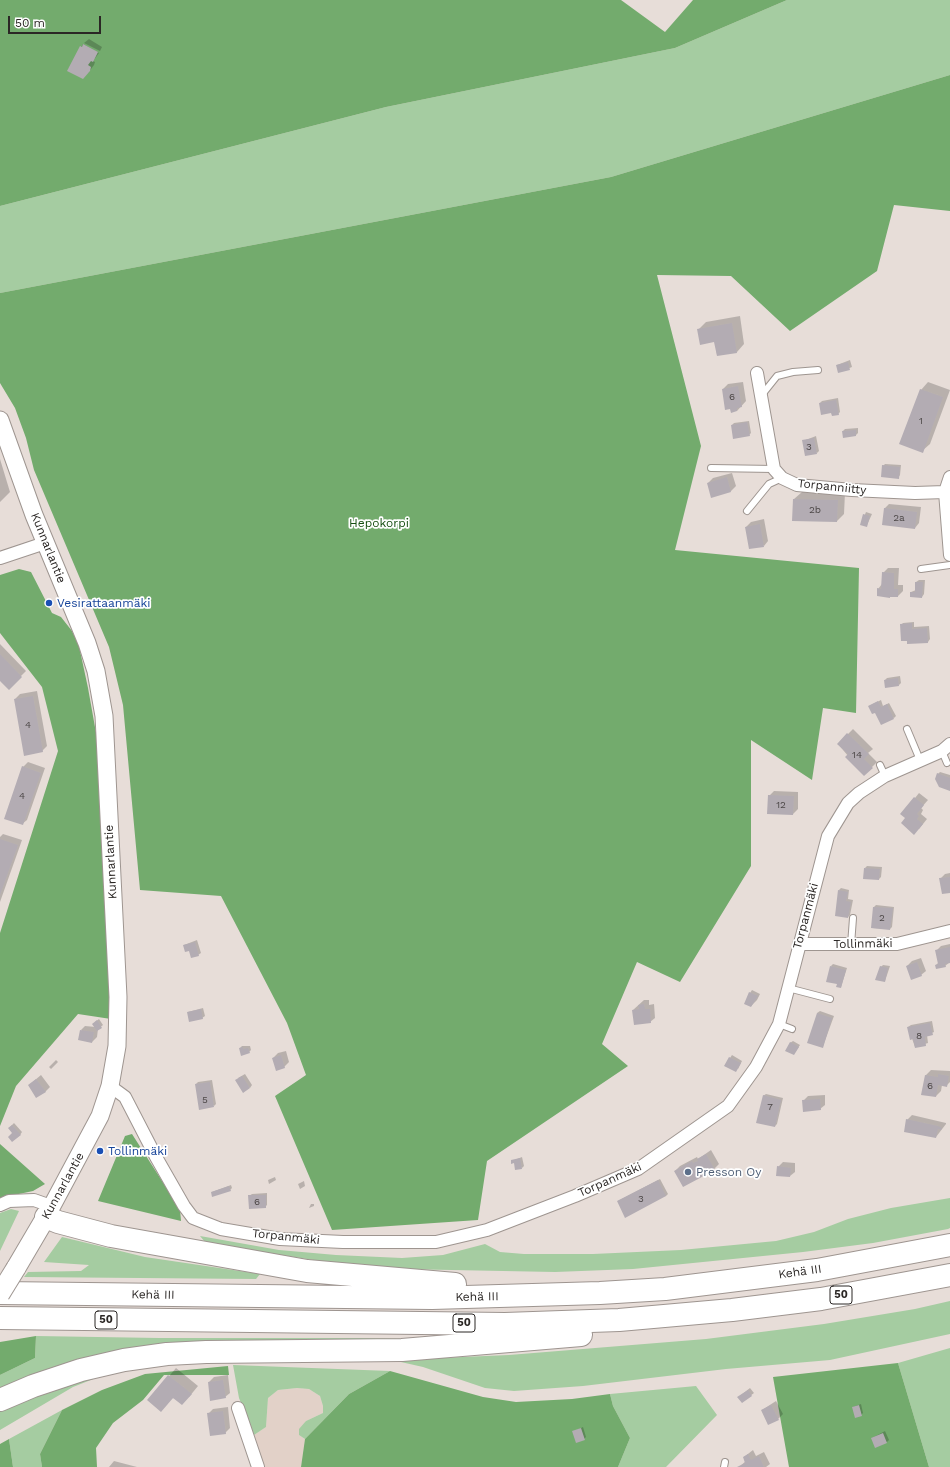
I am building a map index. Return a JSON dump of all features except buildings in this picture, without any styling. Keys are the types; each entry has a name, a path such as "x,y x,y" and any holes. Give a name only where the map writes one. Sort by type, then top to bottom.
{"highway":[{"path":"48,1211 58,1222 111,1236 307,1271 433,1283 538,1286 600,1293"},
{"name":"Kehä III","path":"0,1294 432,1298 600,1293 665,1289 810,1271 950,1245"},
{"name":"50","path":"5,1319 504,1324 619,1320 732,1310 821,1299 950,1275"},
{"path":"0,1400 33,1386 81,1370 124,1360 167,1354 206,1352 402,1350 661,1328 732,1310"}],"main road":[{"name":"Kunnarlantie","path":"0,420 45,543 87,643 96,671 104,716 118,997 117,1046 110,1086 97,1122 0,1294"}],"street":[{"path":"757,373 778,474"},
{"name":"Torpanniitty","path":"778,474 797,485 845,490 915,493 945,492"},
{"path":"950,477 945,492 949,517 950,555"},
{"path":"0,558 45,543"},
{"name":"Torpanmäki","path":"110,1086 125,1097 184,1206 193,1218 221,1229 280,1239 343,1242 436,1242 487,1230 560,1202 638,1169 728,1106 756,1067 779,1024 828,836 848,803 882,771 920,760 946,748"},
{"name":"Tollinmäki","path":"799,944 897,944 950,931"},
{"path":"0,1205 9,1201 34,1200 48,1211"},
{"path":"238,1408 258,1467"}],"lane":[{"path":"761,396 777,376 792,372 818,370"},
{"path":"711,468 778,474"},
{"path":"747,511 778,474"},
{"path":"921,569 950,565"},
{"path":"907,729 920,760"},
{"path":"946,748 947,763"},
{"path":"851,945 853,918"},
{"path":"788,988 830,999"},
{"path":"779,1024 792,1030"}],"shaded area":[{"path":"297,1388 309,1389 320,1396 323,1406 323,1413 306,1421 299,1435 305,1439 301,1467 265,1467 254,1435 266,1427 268,1398 278,1390"}],"green space":[{"path":"0,0 621,0 665,32 693,0 787,0 675,48 386,107 0,206"},
{"path":"787,0 950,0 950,75 611,177 0,293 0,206 386,107 675,48"},
{"name":"Hepokorpi","path":"950,75 950,211 894,205 877,271 790,331 731,276 657,275 701,446 675,550 859,568 856,713 823,708 812,780 751,740 751,866 680,982 637,962 602,1044 628,1066 487,1161 478,1220 332,1230 275,1096 306,1075 287,1023 221,896 140,890 123,705 109,647 34,470 26,438 15,408 0,383 0,293 611,177"},
{"path":"19,569 31,572 52,613 61,617 72,631 79,646 88,688 98,744 111,1019 78,1014 16,1086 0,1126 0,933 58,751 42,687 0,633 0,575"},
{"path":"132,1134 180,1209 181,1221 98,1201 125,1136"},
{"path":"0,1144 45,1184 33,1191 0,1198"},
{"path":"950,1198 950,1228 948,1229 873,1243 803,1252 633,1269 555,1272 400,1269 332,1263 257,1251 205,1242 200,1236 279,1250 336,1255 402,1258 443,1255 485,1244 500,1252 524,1254 593,1254 681,1250 776,1241 814,1232 848,1219 891,1208"},
{"path":"11,1209 19,1211 0,1251 0,1213"},
{"path":"62,1237 145,1257 260,1274 256,1279 24,1277 28,1272 81,1271 89,1265 44,1262"},
{"path":"950,1301 950,1334 830,1360 726,1369 583,1386 514,1391 485,1388 423,1367 392,1360 509,1355 706,1339 824,1324 915,1309"},
{"path":"36,1336 469,1340 268,1343 0,1389 0,1375 35,1358"},
{"path":"36,1336 35,1358 0,1375 0,1342"},
{"path":"950,1348 950,1467 929,1467 898,1363"},
{"path":"898,1363 929,1467 789,1467 773,1377"},
{"path":"233,1365 390,1371 349,1394 305,1439 299,1435 299,1429 306,1421 323,1413 323,1406 320,1396 309,1389 297,1388 278,1390 268,1398 266,1427 254,1435 239,1398"},
{"path":"228,1366 229,1375 164,1375 143,1400 113,1423 96,1448 97,1467 42,1467 40,1454 62,1410 102,1390 145,1374"},
{"path":"390,1371 483,1397 516,1402 572,1399 610,1394 613,1406 630,1438 618,1467 301,1467 305,1439 349,1394"},
{"path":"111,1372 73,1387 0,1430 0,1408"},
{"path":"696,1386 717,1415 666,1467 618,1467 630,1438 613,1406 610,1394"},
{"path":"62,1410 40,1454 42,1467 13,1467 9,1439"},
{"path":"9,1439 13,1467 0,1467 0,1444"}],"place":[{"name":"Vesirattaanmäki","path":"49,603"},
{"name":"Tollinmäki","path":"100,1151"},
{"name":"Presson Oy","path":"688,1172"}]}
